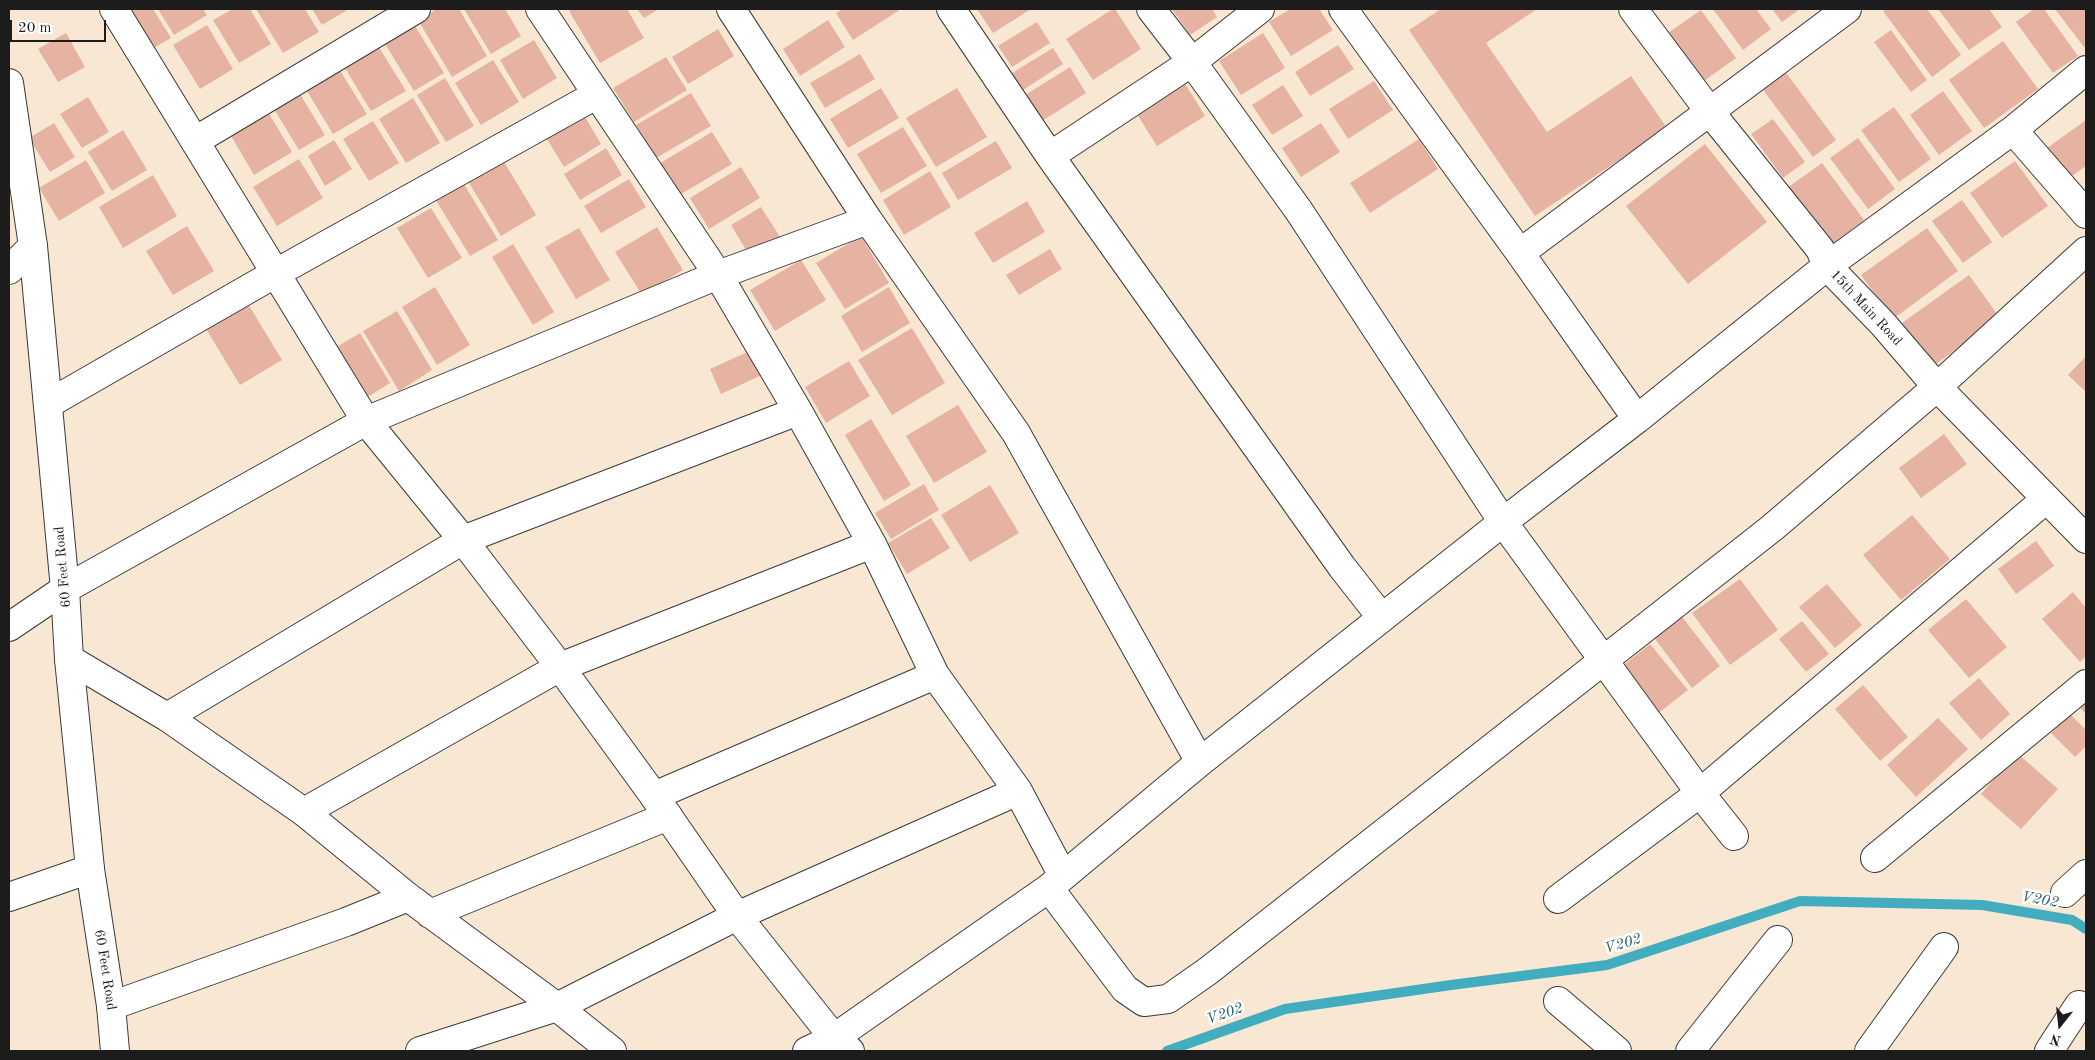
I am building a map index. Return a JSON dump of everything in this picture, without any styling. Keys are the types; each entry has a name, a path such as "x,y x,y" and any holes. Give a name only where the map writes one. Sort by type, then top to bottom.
{"street":[{"path":"114,9 366,421 463,540 560,667 661,806 737,916 842,1045"},
{"path":"195,141 416,9"},
{"path":"540,9 718,276 798,411 872,544 935,674 1018,791 1056,882 1125,988 1144,1002 1168,1000 1208,971 1455,775 1604,661 1772,528 1937,387 2086,251"},
{"path":"731,9 868,220 1016,433 1200,762"},
{"path":"950,9 1050,156 1342,567 1382,618"},
{"path":"1151,9 1192,62 1299,212 1503,522 1734,836"},
{"path":"1050,156 1192,62 1260,9"},
{"path":"1344,9 1637,419"},
{"name":"15th Main Road","path":"1632,9 1710,112 1820,249 1827,266 1883,324 1937,387 2086,539"},
{"path":"1520,253 1848,9"},
{"path":"807,1051 842,1045 1056,882 1200,762 1503,522 1637,419 1827,266 2012,130 2086,70"},
{"name":"60 Feet Road","path":"9,83 33,246 66,589 69,659 90,869 112,1006 115,1051"},
{"path":"48,404 276,273 596,95"},
{"path":"2012,130 2086,214"},
{"path":"9,627 66,589 366,421 718,276 868,220"},
{"path":"9,270 33,246"},
{"path":"167,717 463,540 798,411"},
{"path":"1558,899 1700,792 2046,499"},
{"path":"304,812 560,667 872,544"},
{"path":"69,659 167,717 304,812 408,898 557,1007 612,1051"},
{"path":"430,914 661,806 935,674"},
{"path":"1875,858 2086,684"},
{"path":"420,1051 557,1007 737,916 1018,791"},
{"path":"9,897 90,869"},
{"path":"2065,893 2086,874"},
{"path":"112,1006 408,898"},
{"path":"1690,1051 1778,940"},
{"path":"1870,1051 1944,947"},
{"path":"1558,1000 1617,1051"},
{"path":"2049,1051 2079,1005"}],"building":[{"path":"118,9 153,9 171,38 145,53"},
{"path":"158,9 203,9 207,15 174,35"},
{"path":"233,9 250,9 271,44 239,63 213,20"},
{"path":"256,9 305,9 319,32 283,53"},
{"path":"312,9 349,9 322,25"},
{"path":"437,9 459,9 487,56 452,77 418,20"},
{"path":"464,9 505,9 521,36 491,54"},
{"path":"573,9 627,9 644,38 600,63 569,11"},
{"path":"637,9 659,9 644,18"},
{"path":"843,9 901,9 853,40 836,13"},
{"path":"977,9 1031,9 993,33"},
{"path":"1115,9 1141,49 1093,80 1066,39"},
{"path":"1172,9 1212,9 1217,17 1190,35"},
{"path":"1290,9 1319,9 1333,30 1291,56 1269,22"},
{"path":"1441,9 1537,9 1486,43 1547,132 1631,76 1667,128 1535,216 1409,30"},
{"path":"1713,9 1756,9 1771,29 1743,50"},
{"path":"1772,9 1800,9 1782,22"},
{"path":"1886,9 1927,9 1961,55 1932,77 1883,11"},
{"path":"1938,9 1989,9 2002,27 1969,50"},
{"path":"2034,9 2044,9 2078,56 2053,73 2016,22"},
{"path":"2055,9 2086,9 2086,46 2084,47"},
{"path":"1701,10 1736,58 1704,81 1668,33"},
{"path":"828,20 845,47 800,76 783,49"},
{"path":"1037,22 1050,43 1012,67 998,46"},
{"path":"207,25 233,69 200,89 173,45"},
{"path":"415,26 444,73 414,91 385,44"},
{"path":"718,29 734,56 688,84 672,57"},
{"path":"1891,30 1927,80 1911,92 1874,42"},
{"path":"66,33 85,67 58,82 38,49"},
{"path":"1263,33 1285,68 1241,95 1219,61"},
{"path":"534,40 557,78 523,99 500,60"},
{"path":"2003,41 2038,89 1984,128 1949,80"},
{"path":"377,44 406,91 371,111 343,65"},
{"path":"1338,45 1354,69 1310,96 1295,72"},
{"path":"1053,48 1063,64 1023,90 1012,73"},
{"path":"860,54 875,79 825,108 810,83"},
{"path":"666,57 687,90 634,122 613,88"},
{"path":"493,60 519,102 481,125 455,83"},
{"path":"336,64 367,114 333,134 302,83"},
{"path":"1070,67 1086,93 1039,123 1022,97"},
{"path":"1784,70 1836,140 1813,157 1761,87"},
{"path":"1181,77 1205,116 1157,146 1133,108"},
{"path":"445,78 474,126 446,142 417,95"},
{"path":"1374,81 1393,110 1348,139 1329,109"},
{"path":"1283,85 1303,116 1272,135 1252,105"},
{"path":"295,86 325,135 299,150 269,101"},
{"path":"881,88 899,118 848,148 830,119"},
{"path":"957,88 987,137 936,167 906,118"},
{"path":"1943,91 1972,131 1939,155 1910,115"},
{"path":"691,93 711,126 656,158 636,125"},
{"path":"88,97 109,132 82,148 60,114"},
{"path":"413,98 440,143 406,163 379,119"},
{"path":"262,102 292,152 254,175 224,124"},
{"path":"1894,107 1931,159 1899,182 1861,130"},
{"path":"582,112 601,144 564,167 544,134"},
{"path":"1773,119 1805,162 1783,178 1751,134"},
{"path":"2086,120 2086,166 2069,178 2047,148"},
{"path":"373,121 399,163 369,181 343,139"},
{"path":"54,123 75,157 50,172 29,138"},
{"path":"1321,123 1340,152 1301,177 1282,148"},
{"path":"903,127 927,166 881,193 857,154"},
{"path":"123,130 147,170 112,191 88,152"},
{"path":"712,132 732,164 676,197 657,165"},
{"path":"1858,138 1895,189 1868,209 1830,158"},
{"path":"1419,139 1438,169 1370,213 1350,183"},
{"path":"334,140 352,169 325,186 308,156"},
{"path":"996,141 1012,168 958,200 942,173"},
{"path":"1705,144 1767,222 1688,284 1626,206"},
{"path":"606,148 622,175 580,200 564,174"},
{"path":"500,155 536,215 501,236 465,176"},
{"path":"299,159 323,198 277,226 253,187"},
{"path":"86,160 105,193 59,221 39,188"},
{"path":"2015,161 2048,206 2002,238 1970,193"},
{"path":"1822,163 1864,220 1829,246 1787,188"},
{"path":"741,167 760,198 709,229 690,198"},
{"path":"930,171 951,207 904,235 883,200"},
{"path":"153,175 177,216 123,248 99,207"},
{"path":"459,176 498,240 470,256 431,192"},
{"path":"629,179 646,207 601,233 584,206"},
{"path":"1962,200 1992,242 1963,263 1932,221"},
{"path":"1027,201 1045,232 993,263 974,233"},
{"path":"761,207 780,237 749,255 731,225"},
{"path":"431,208 462,258 428,278 397,228"},
{"path":"187,226 214,271 173,295 146,251"},
{"path":"657,227 683,270 642,295 615,252"},
{"path":"579,228 610,280 576,299 545,247"},
{"path":"1927,228 1958,271 1893,319 1861,275"},
{"path":"861,236 889,283 845,309 816,263"},
{"path":"513,244 554,312 533,325 492,257"},
{"path":"1050,249 1062,269 1019,295 1006,275"},
{"path":"801,260 826,300 775,331 750,290"},
{"path":"1969,275 2000,318 1926,371 1895,328"},
{"path":"435,287 470,345 437,365 402,307"},
{"path":"889,287 910,323 862,352 841,316"},
{"path":"242,294 282,360 240,385 200,319"},
{"path":"397,311 432,370 399,391 363,331"},
{"path":"912,328 945,383 892,415 858,360"},
{"path":"360,333 390,383 366,398 335,348"},
{"path":"752,350 764,374 721,394 710,369"},
{"path":"2086,356 2086,392 2068,375"},
{"path":"849,361 870,396 826,423 805,387"},
{"path":"958,405 987,452 934,483 906,436"},
{"path":"871,419 911,485 884,501 845,435"},
{"path":"1944,434 1967,464 1921,498 1899,468"},
{"path":"924,484 939,510 891,539 875,513"},
{"path":"990,485 1019,533 970,562 941,515"},
{"path":"1912,515 1950,559 1901,600 1863,555"},
{"path":"931,518 950,548 907,574 888,543"},
{"path":"2036,541 2054,566 2016,594 1998,569"},
{"path":"1740,579 1778,630 1730,665 1692,613"},
{"path":"1827,584 1862,625 1835,648 1799,607"},
{"path":"2073,592 2086,608 2086,656 2080,662 2042,619"},
{"path":"1966,599 2007,647 1969,678 1928,630"},
{"path":"1680,614 1720,666 1692,688 1652,635"},
{"path":"1802,621 1829,654 1806,672 1779,639"},
{"path":"1650,644 1688,690 1656,715 1619,669"},
{"path":"1979,678 2010,714 1981,740 1949,703"},
{"path":"1863,685 1908,737 1880,761 1835,709"},
{"path":"2086,698 2086,714 2078,706"},
{"path":"2070,714 2086,730 2086,746 2075,757 2051,733"},
{"path":"1938,718 1968,749 1916,797 1887,765"},
{"path":"2017,753 2058,789 2021,829 1981,794"}],"waterway":[{"name":"V202","path":"1167,1051 1285,1009 1607,965 1800,901 1982,905 2072,920 2086,929"}]}
